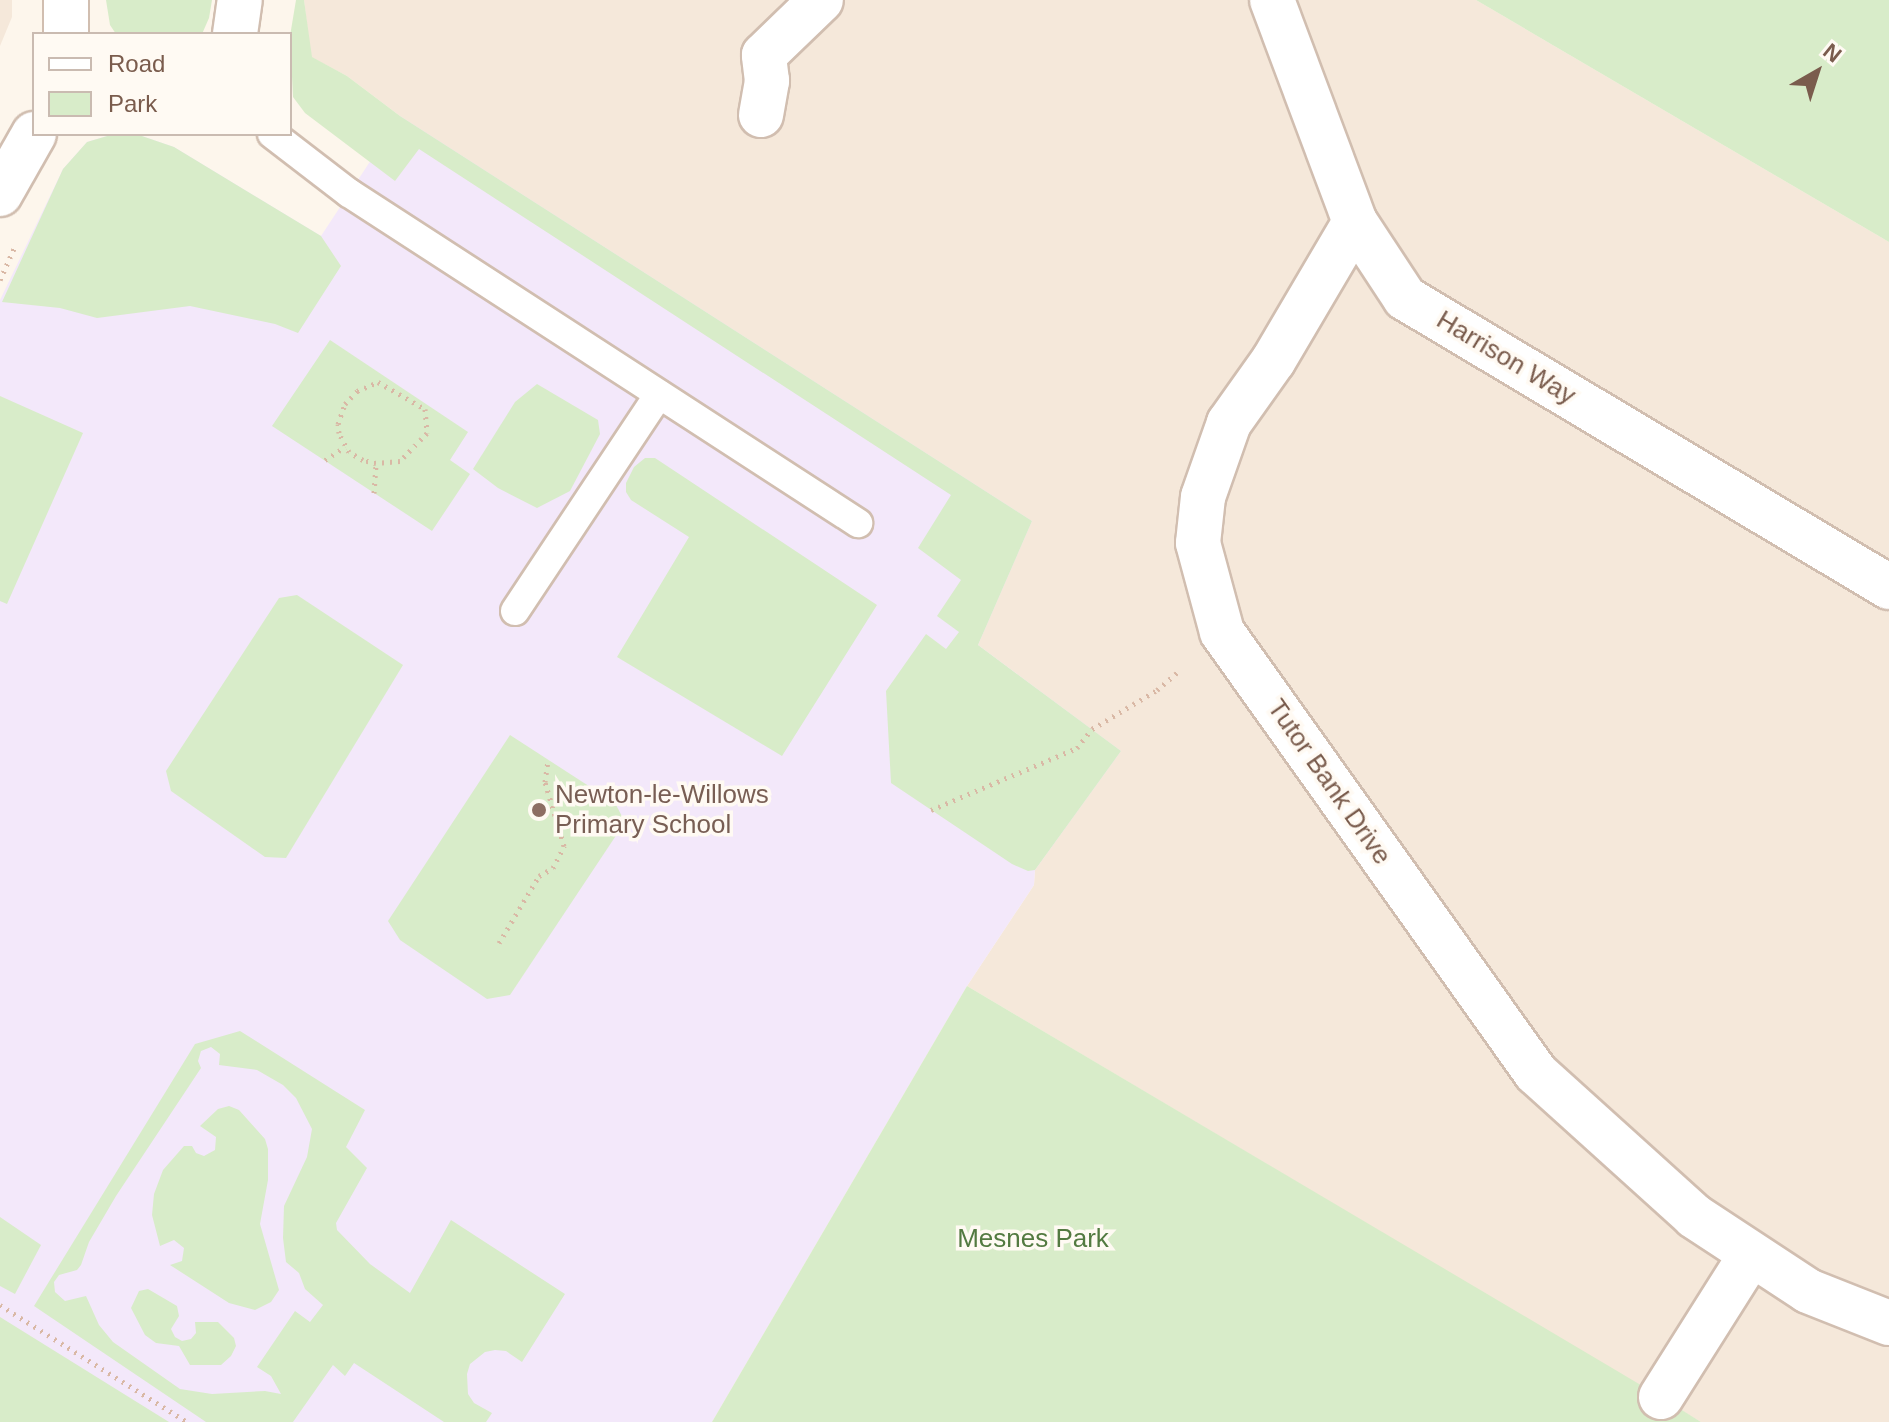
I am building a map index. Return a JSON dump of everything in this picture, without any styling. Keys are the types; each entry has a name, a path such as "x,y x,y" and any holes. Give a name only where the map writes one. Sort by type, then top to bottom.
{"street":[{"path":"66,0 66,32"},
{"path":"235,32 240,0"},
{"path":"761,115 767,81 751,42 821,0"},
{"name":"Harrison Way","path":"1272,0 1355,222 1405,298 1889,587"},
{"path":"0,194 33,136"},
{"name":"Tutor Bank Drive","path":"1355,222 1273,361 1229,423 1203,497 1198,543 1222,632 1536,1073 1694,1216 1750,1256 1808,1291 1889,1323"},
{"path":"1661,1397 1750,1256"}],"lane":[{"path":"275,136 349,193 858,523"},
{"path":"515,611 659,394"}],"path":[{"path":"383,383 425,409 427,433 400,461 376,463 363,460 345,447 338,424 345,404 357,391 383,383"},
{"path":"325,460 345,447"},
{"path":"374,493 376,463"},
{"path":"931,810 1077,748 1092,729 1157,690 1222,632"},
{"path":"499,943 539,876 553,868 564,846 545,782 548,760"},
{"path":"0,1305 187,1422"}],"shaded area":[{"path":"0,0 12,0 12,17 0,46"},
{"path":"304,0 1476,0 1889,242 1889,1422 1701,1422 967,986 1034,885 1035,870 1120,751 978,645 1003,583 400,116 347,76 311,57"},
{"name":"Newton-le-Willows Primary School","path":"400,116 1032,521 978,645 1121,751 1035,870 1034,885 967,986 712,1422 0,1422 0,300 63,169 87,142 107,136 142,136 174,147 321,236"}],"green space":[{"path":"106,0 212,0 203,32 115,32 110,25"},
{"path":"296,0 304,0 312,57 347,76 400,116 1032,521 978,645 1121,751 1035,870 1028,871 1012,864 891,783 886,691 926,634 946,649 959,632 937,616 961,580 918,548 951,495 419,149 395,181 305,113 293,97 291,32"},
{"path":"1476,0 1889,0 1889,242"},
{"path":"107,136 142,136 174,147 321,236 341,266 298,333 275,324 190,306 97,318 60,308 2,302 63,169 87,142"},
{"path":"330,340 468,432 450,460 470,474 432,531 272,426"},
{"path":"537,384 598,420 600,434 570,491 537,508 498,488 473,469 515,402"},
{"path":"0,396 83,433 7,604 0,601"},
{"path":"645,458 655,458 877,605 782,756 617,657 689,537 631,500 626,492 626,483 634,467"},
{"path":"297,595 403,665 286,858 265,857 171,791 166,771 279,598"},
{"path":"510,735 615,803 625,822 510,995 487,999 400,940 388,921"},
{"name":"Mesnes Park","path":"967,986 1661,1397 1701,1422 712,1422"},
{"path":"240,1031 365,1110 346,1147 367,1168 336,1223 337,1230 370,1264 410,1293 451,1220 565,1294 522,1362 506,1351 495,1350 485,1352 470,1364 468,1394 474,1403 492,1413 486,1422 444,1422 354,1363 345,1376 333,1365 293,1422 206,1422 34,1306 195,1044","holes":["211,1047 220,1054 219,1065 257,1070 283,1085 296,1098 312,1129 307,1157 284,1206 283,1238 286,1262 299,1273 305,1289 323,1305 310,1322 295,1311 257,1367 271,1376 281,1394 265,1391 212,1394 180,1389 113,1342 99,1325 86,1296 65,1301 55,1292 54,1282 59,1275 77,1270 81,1265 89,1242 116,1196 201,1068 198,1061 201,1051"]},
{"path":"229,1106 239,1110 265,1139 268,1149 268,1180 260,1224 279,1290 271,1302 255,1310 229,1303 170,1265 182,1261 184,1248 174,1240 160,1246 152,1215 154,1194 163,1170 184,1146 192,1146 196,1153 204,1156 215,1150 216,1137 200,1126 218,1109"},
{"path":"0,1217 41,1245 15,1294 0,1286"},
{"path":"148,1289 177,1306 179,1316 171,1329 175,1337 182,1341 191,1339 196,1333 195,1322 218,1322 234,1338 236,1346 231,1356 221,1365 190,1365 179,1346 156,1343 145,1335 131,1308 139,1291"},
{"path":"0,1317 169,1422 0,1422"}],"place":[{"name":"Newton-le-Willows Primary School","path":"539,810"}]}
